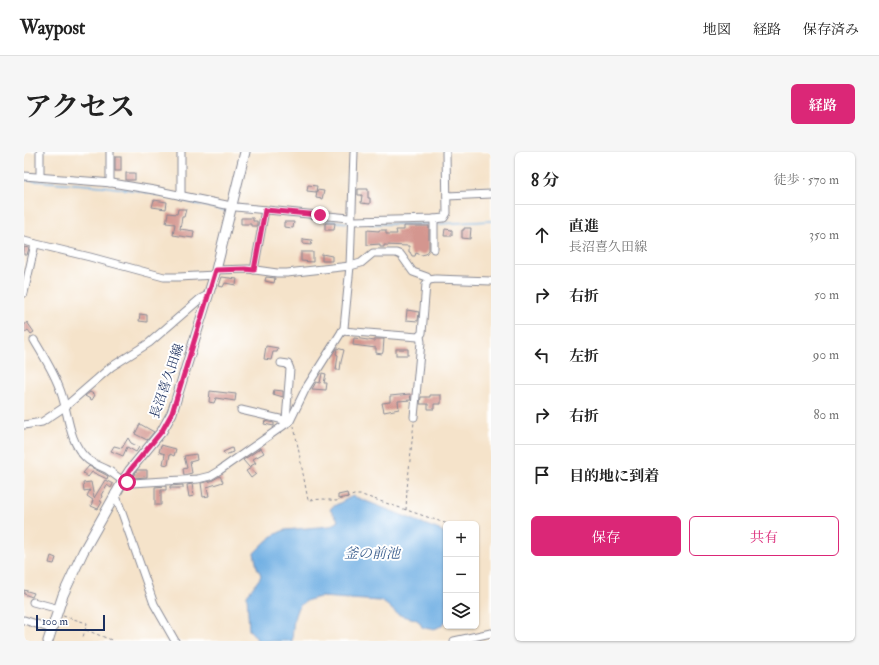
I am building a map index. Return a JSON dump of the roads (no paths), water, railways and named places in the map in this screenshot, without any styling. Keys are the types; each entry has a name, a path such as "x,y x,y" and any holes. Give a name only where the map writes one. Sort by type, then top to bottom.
{"main road":[{"name":"長沼喜久田線","path":"48,641 72,576 83,552 115,493 130,470 162,431 172,413 216,273 245,152"}],"street":[{"path":"40,152 40,177"},
{"path":"110,152 110,183"},
{"path":"181,152 181,196"},
{"path":"34,340 59,386 66,406 71,434 80,451 86,458 123,481 132,483 187,480 210,476 288,421 306,388 342,331 345,321 350,266 354,152"},
{"path":"24,176 110,183 232,206 349,218 354,221 434,219 446,217 447,213 446,152"},
{"path":"447,196 491,194"},
{"path":"254,270 265,210"},
{"path":"434,219 434,249"},
{"path":"24,241 164,277 245,269 283,273 350,266 361,263 373,253 398,253 413,272 426,277 429,280"},
{"path":"24,293 35,244"},
{"path":"414,417 421,342 420,336 422,333 426,284 429,280 436,278 491,281"},
{"path":"24,425 42,422 66,406 98,377 128,355 149,343 200,298 208,295"},
{"path":"342,331 420,336"},
{"path":"281,363 289,366 288,421"},
{"path":"241,410 288,421"},
{"path":"115,493 154,604 175,641"},
{"path":"34,602 58,612"},
{"path":"24,620 52,629"},
{"path":"454,641 491,633"}],"water":[{"name":"釜の前池","path":"353,496 443,532 443,624 441,626 432,629 422,627 415,619 398,614 380,601 321,597 305,602 296,612 292,641 258,641 249,630 247,595 261,575 257,567 254,553 272,537 285,530 330,526 338,522 337,518 330,510 332,507"}],"waterway":[{"path":"24,180 102,186 140,191 227,211"},
{"path":"289,216 349,223"},
{"path":"436,224 491,221"},
{"path":"370,224 432,224"}]}
